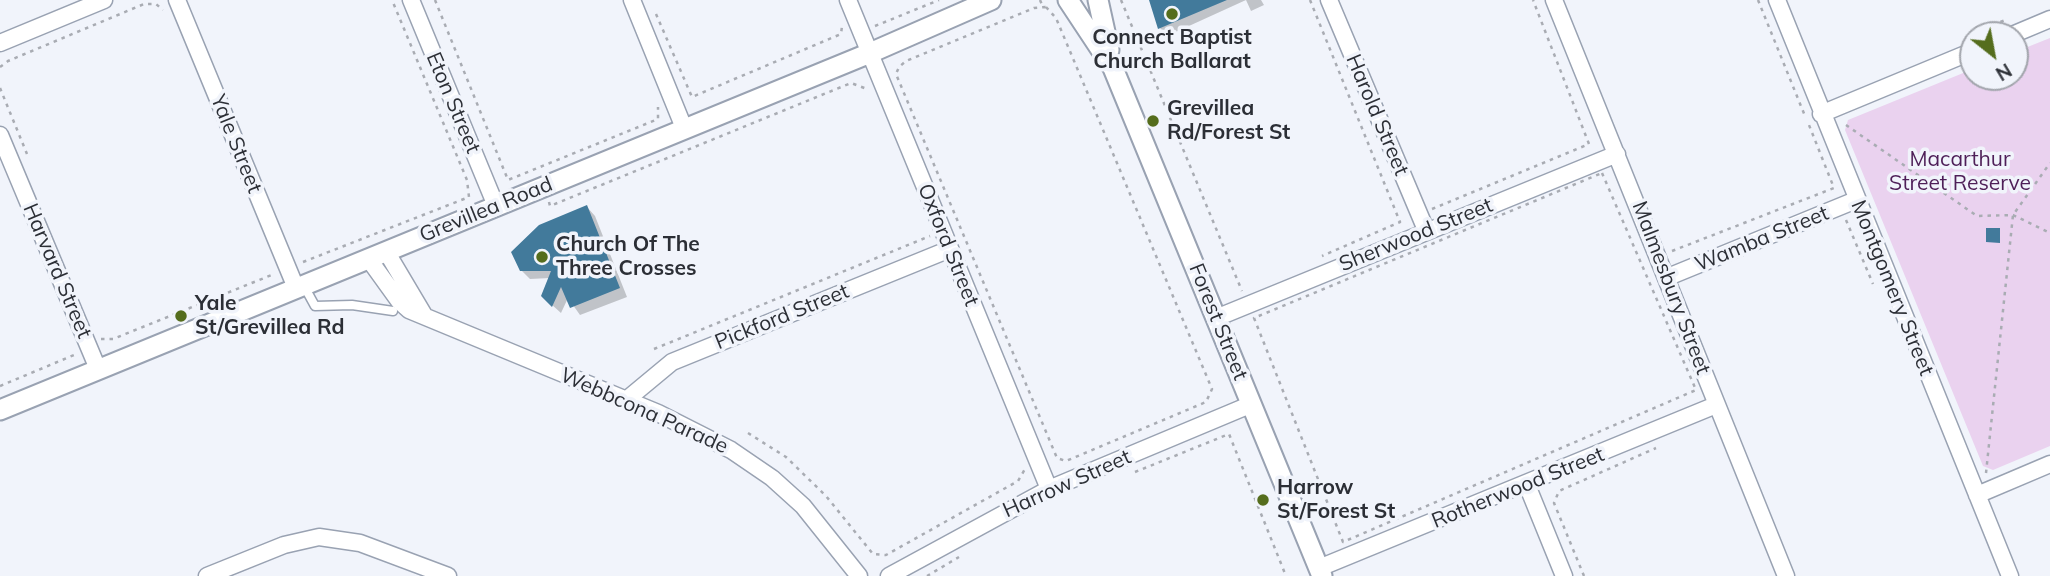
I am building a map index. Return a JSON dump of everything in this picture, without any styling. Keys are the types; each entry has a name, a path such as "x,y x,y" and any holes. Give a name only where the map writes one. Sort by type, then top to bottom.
{"street":[{"path":"0,43 104,0"},
{"name":"Yale Street","path":"177,0 287,268 300,287"},
{"name":"Eton Street","path":"411,0 496,206"},
{"path":"632,0 684,128"},
{"name":"Oxford Street","path":"848,0 1049,489"},
{"name":"Grevillea Road","path":"0,410 870,53 991,0"},
{"name":"Grevillea Road","path":"972,10 1004,0"},
{"path":"1068,0 1113,68"},
{"path":"1098,0 1113,68"},
{"name":"Harold Street","path":"1329,0 1426,230"},
{"name":"Malmesbury Street","path":"1554,0 1668,277 1716,405 1786,576"},
{"name":"Montgomery Street","path":"1777,0 2010,576"},
{"path":"2029,28 2050,19"},
{"path":"1821,114 1959,57"},
{"name":"Forest Street","path":"1113,68 1320,572"},
{"name":"Harvard Street","path":"0,135 98,369"},
{"name":"Sherwood Street","path":"1216,318 1617,154"},
{"name":"Wamba Street","path":"1668,277 1856,200"},
{"name":"Pickford Street","path":"625,401 672,362 950,249"},
{"name":"Webbcona Parade","path":"377,254 416,306 429,318 704,434 772,478 809,513 859,576"},
{"name":"Harrow Street","path":"889,576 1049,489 1252,404"},
{"name":"Rotherwood Street","path":"1320,572 1716,405"},
{"path":"1977,495 2050,464"},
{"path":"1527,485 1564,576"},
{"path":"208,576 284,545 319,537 360,543 448,576"}],"lane":[{"path":"300,287 315,306 352,305 393,310"}],"path":[{"path":"0,386 70,358 103,338 113,339 470,197 467,180 392,0"},
{"path":"435,0 508,180 658,119"},
{"path":"875,26 939,0"},
{"path":"966,241 1057,458 1066,461 1206,402 1212,389 1056,18 1042,6 1040,0"},
{"path":"1121,0 1241,292"},
{"path":"1310,0 1401,222"},
{"path":"1432,209 1589,144 1533,0"},
{"path":"1672,251 1834,188 1758,0"},
{"path":"0,67 8,61 144,4 153,3 162,8"},
{"path":"904,62 1042,6"},
{"path":"655,12 692,97 841,34"},
{"path":"543,186 551,206 850,83"},
{"path":"0,88 5,101"},
{"path":"1840,122 1977,216 2013,215 2050,233"},
{"path":"1986,473 2013,215 2050,163"},
{"path":"654,349 930,236"},
{"path":"1254,318 1343,542"},
{"path":"1524,464 1696,390"},
{"path":"748,433 786,457 816,486 873,554 887,555 1018,481 1025,469"},
{"path":"1130,474 1229,433 1286,576"},
{"path":"1584,576 1555,503 1559,491 1659,447"},
{"path":"927,576 962,556"}],"green space":[{"name":"Macarthur Street Reserve","path":"2050,38 2050,446 1993,470 1983,466 1845,130 1848,120 1959,75 1959,91 2029,91 2029,46"}],"building":[{"name":"Connect Baptist Church Ballarat","path":"1149,0 1227,0 1158,29"},
{"name":"Church Of The Three Crosses","path":"587,205 620,288 570,308 561,287 552,307 541,296 551,271 520,271 511,252 539,225"},
{"path":"1986,228 2000,228 2000,243 1986,242"}],"place":[{"name":"Connect Baptist Church Ballarat","path":"1172,14"},
{"name":"Grevillea Rd/Forest St","path":"1153,121"},
{"name":"Church Of The Three Crosses","path":"542,257"},
{"name":"Yale St/Grevillea Rd","path":"181,316"},
{"name":"Harrow St/Forest St","path":"1263,500"}]}
